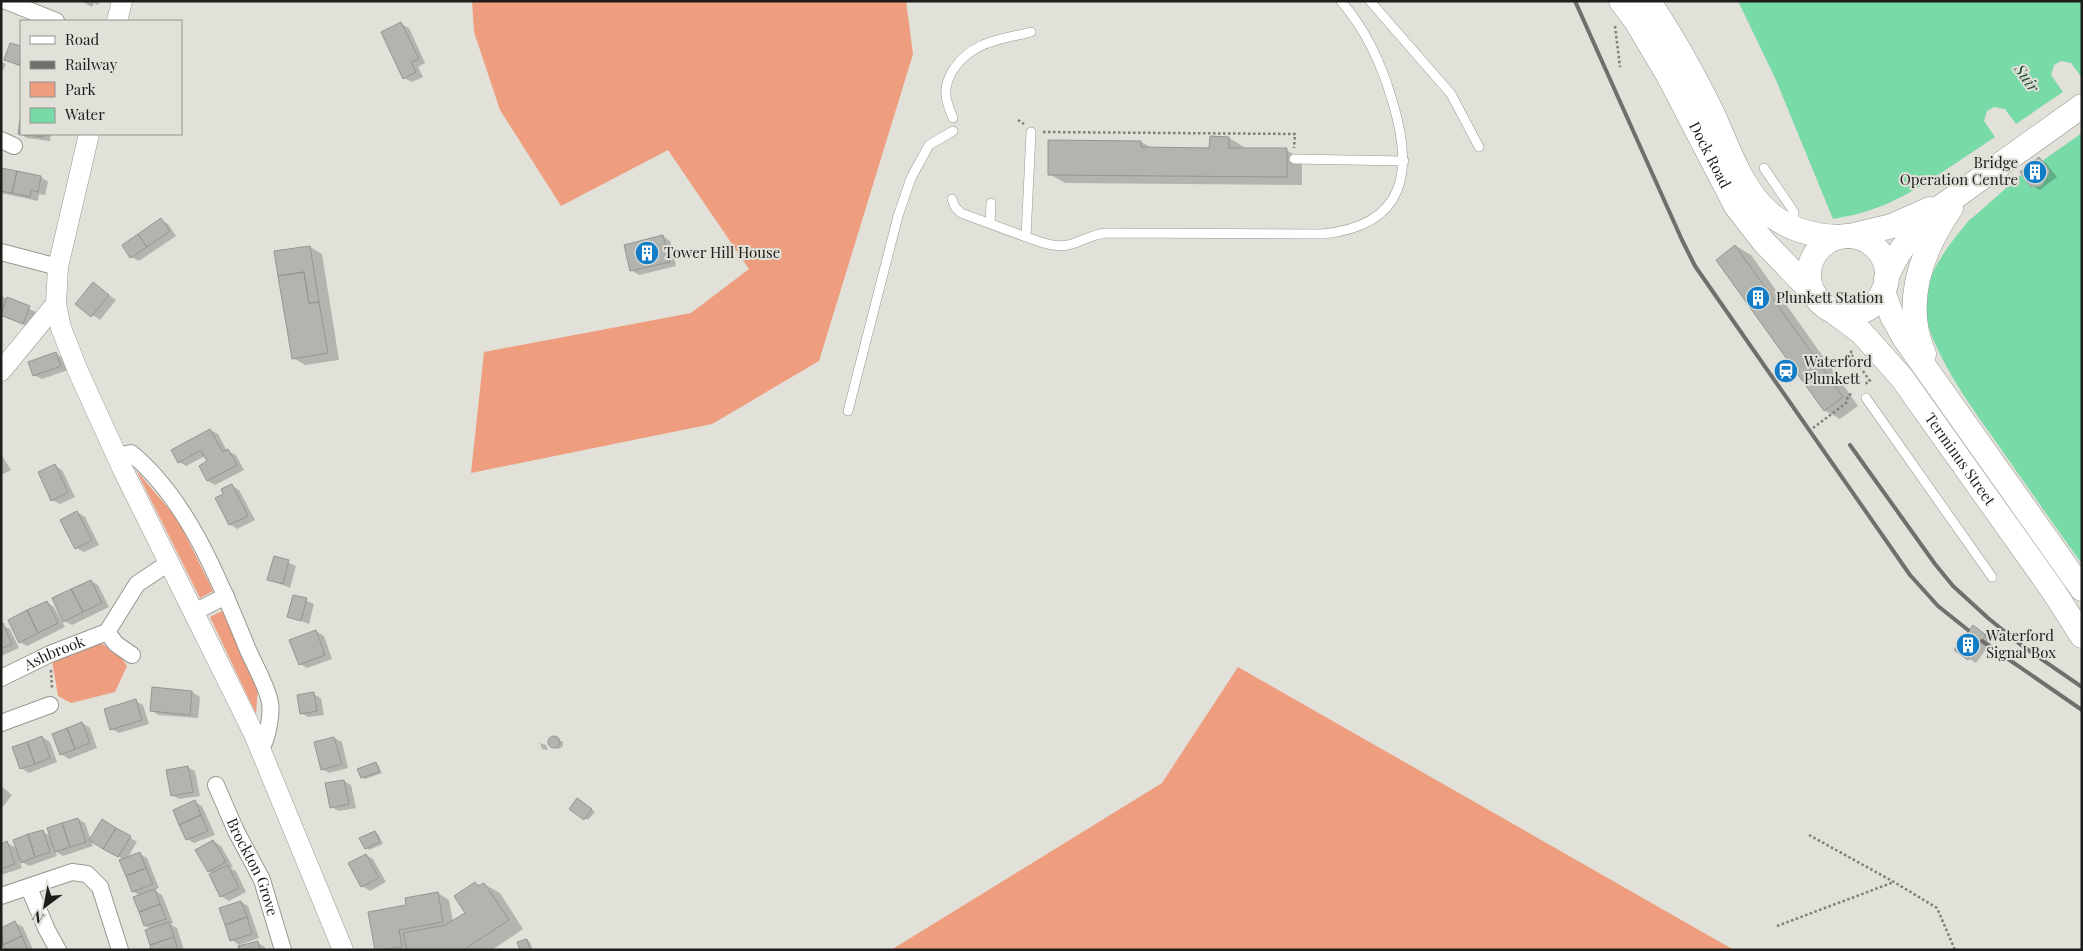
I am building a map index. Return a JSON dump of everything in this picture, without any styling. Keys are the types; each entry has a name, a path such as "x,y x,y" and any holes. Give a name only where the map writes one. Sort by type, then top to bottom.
{"main road":[{"name":"Dock Road","path":"1648,1 1669,33 1708,104 1748,187 1768,212 1794,228 1837,236"},
{"name":"Dock Road","path":"1618,11 1645,36 1676,88 1736,206 1763,241 1816,295"},
{"path":"1974,182 1912,218 1892,226 1837,236 1821,247 1812,260 1809,276 1816,295 1844,314 1864,310 1873,305 1885,285 1900,250 1918,228 1938,209 1974,182 2082,106"},
{"path":"1946,396 1928,362 1917,334 1913,314 1914,295 1919,270 1932,240 1954,203 1974,182"},
{"path":"1837,236 1865,240 1873,245 1880,253 1886,265 1885,285"},
{"name":"Terminus Street","path":"1885,285 1888,306 1899,329 2082,589"},
{"name":"Terminus Street","path":"1816,295 1881,352 1912,392 2079,630"}],"street":[{"path":"6,1 54,20"},
{"path":"117,20 122,1"},
{"path":"89,135 58,267 56,304 61,328 78,371 117,456 260,750 343,950"},
{"path":"1,252 58,267"},
{"path":"1,371 56,304"},
{"path":"117,456 131,453 144,464 188,519 226,596 270,703 266,742 260,750"},
{"path":"132,655 116,644 107,632 137,584 170,562"},
{"path":"194,612 226,596"},
{"name":"Ashbrook","path":"1,678 50,654 107,632"},
{"path":"1,723 50,705"},
{"name":"Brockton Grove","path":"216,785 236,831 262,880 283,950"},
{"path":"1,896 72,872 87,874 100,886 120,950"},
{"path":"29,888 58,950"}],"lane":[{"path":"1370,1 1451,94 1479,147"},
{"path":"952,199 955,207 961,213 1026,237 1062,246 1073,244 1092,235 1106,233 1298,234 1345,231 1370,221 1387,206 1398,186 1404,161 1399,127 1388,87 1371,46 1346,3"},
{"path":"953,118 945,98 945,87 949,76 964,56 985,44 1031,32"},
{"path":"848,411 898,216 911,178 928,145 953,131"},
{"path":"1026,237 1031,132"},
{"path":"1294,159 1404,161"},
{"path":"1764,168 1794,212 1794,228"},
{"path":"990,224 991,203"},
{"path":"1866,398 1992,576"}],"path":[{"path":"1618,11 1620,67"},
{"path":"1031,132 1295,134 1294,159"},
{"path":"1813,428 1846,403 1848,396 1852,393"},
{"path":"50,654 53,697 50,705"},
{"path":"1809,835 1937,908 1955,950"},
{"path":"1777,926 1894,882"}],"green space":[{"path":"472,1 906,1 913,54 819,361 712,424 471,473 484,352 691,313 749,269 668,150 561,206 500,110 474,32"},
{"path":"136,470 178,520 213,591 200,598"},
{"path":"224,610 258,686 256,714 210,617"},
{"path":"101,643 120,656 127,666 115,692 71,703 58,696 52,661"},
{"path":"1238,667 1734,950 891,950 1162,783"}],"water":[{"name":"Suir","path":"1738,1 2082,1 2082,564 1951,375 1930,331 1926,307 1929,283 1944,253 1971,218 1938,175 1888,203 1862,213 1833,219 1776,80"}],"pier":[{"path":"2061,61 2071,63 2082,78 2082,133 2042,161 2050,172 2041,186 2031,187 2021,175 1971,219 1938,175 1995,137 1984,121 1987,111 1994,107 2005,109 2016,124 2063,92 2051,75 2054,65"}],"building":[{"path":"401,22 419,59 411,62 416,72 403,79 381,32"},
{"path":"10,43 20,46 19,65 4,60"},
{"path":"26,135 43,135 43,137"},
{"path":"1210,136 1229,137 1229,148 1287,148 1287,177 1048,175 1048,140 1141,141 1141,147 1209,148"},
{"name":"Bridge Operation Centre","path":"2039,157 2050,172 2031,187 2020,172"},
{"path":"1,168 17,171 12,193 1,191"},
{"path":"17,171 41,176 38,192 31,190 30,197 12,193"},
{"path":"161,218 170,231 147,247 138,234"},
{"path":"138,234 147,247 130,258 122,245"},
{"name":"Tower Hill House","path":"663,235 670,262 630,271 624,245"},
{"name":"Plunkett Station","path":"1735,245 1843,397 1824,411 1716,260"},
{"path":"310,246 319,302 309,303 304,272 278,276 274,251"},
{"path":"304,272 309,303 319,302 328,353 292,359 278,276"},
{"path":"93,282 109,295 91,317 75,304"},
{"path":"7,297 30,306 23,324 1,315"},
{"path":"56,352 61,366 33,376 28,362"},
{"path":"210,429 223,452 228,449 237,465 207,481 199,466 207,461 201,450 178,463 171,450"},
{"path":"55,464 68,492 51,501 38,472"},
{"path":"232,484 248,516 229,525 215,498 223,494 221,489"},
{"path":"77,511 92,540 75,549 60,520"},
{"path":"274,556 289,560 283,584 267,580"},
{"path":"91,580 102,603 83,612 71,589"},
{"path":"71,589 83,612 63,622 52,598"},
{"path":"293,595 307,598 301,621 287,617"},
{"path":"47,601 58,623 38,633 27,610"},
{"path":"27,610 38,633 19,643 8,620"},
{"path":"3,623 12,644 1,649 1,624"},
{"name":"Waterford Signal Box","path":"1973,625 1986,635 1968,660 1954,650"},
{"path":"316,630 325,655 299,665 289,640"},
{"path":"152,687 192,691 190,715 150,711"},
{"path":"314,692 317,711 300,714 297,695"},
{"path":"136,699 142,720 110,730 104,709"},
{"path":"82,722 90,743 75,749 67,728"},
{"path":"67,728 75,749 60,755 52,734"},
{"path":"42,736 50,758 35,764 27,742"},
{"path":"556,736 559,737 559,747 552,748 549,747 548,740 549,737"},
{"path":"334,737 342,764 321,770 314,742"},
{"path":"27,742 35,764 20,769 12,747"},
{"path":"376,762 379,772 361,778 357,769"},
{"path":"188,766 193,792 171,796 166,770"},
{"path":"344,780 349,804 330,808 325,783"},
{"path":"577,798 592,809 584,820 569,809"},
{"path":"195,800 201,815 179,825 173,810"},
{"path":"201,815 208,831 186,840 179,825"},
{"path":"78,818 86,842 70,847 62,823"},
{"path":"102,819 116,828 103,849 89,840"},
{"path":"62,823 70,847 55,852 47,828"},
{"path":"116,828 131,836 118,857 103,849"},
{"path":"43,830 50,852 35,857 28,834"},
{"path":"375,831 380,842 365,849 359,838"},
{"path":"28,834 35,857 21,863 13,840"},
{"path":"213,840 226,862 208,872 195,850"},
{"path":"7,841 15,864 1,869 1,844"},
{"path":"140,852 146,868 126,876 119,860"},
{"path":"366,854 379,878 361,887 348,863"},
{"path":"228,865 239,888 220,897 209,874"},
{"path":"146,868 153,884 132,892 126,876"},
{"path":"475,882 478,886 484,883 509,920 463,950 407,950 403,933 445,925 465,913 454,896"},
{"path":"155,889 160,904 139,912 133,897"},
{"path":"438,892 443,922 399,930 402,947 375,950 368,912 406,905 405,898"},
{"path":"241,901 247,917 225,925 219,908"},
{"path":"160,904 166,919 144,926 139,912"},
{"path":"247,917 252,934 230,941 225,925"},
{"path":"15,921 22,936 3,945 1,928"},
{"path":"169,922 174,937 150,945 145,930"},
{"path":"22,936 28,950 5,950 3,945"},
{"path":"174,937 178,950 151,950 150,945"},
{"path":"527,939 530,950 520,950 517,942"},
{"path":"258,941 260,950 239,950 238,946"}],"railway":[{"path":"1575,1 1695,266 1910,575 1938,606 1968,630"},
{"path":"1850,445 1935,564 1953,586 2021,645 2082,687"},
{"path":"1982,641 2082,710"}],"place":[{"name":"Bridge Operation Centre","path":"2035,172"},
{"name":"Tower Hill House","path":"647,253"},
{"name":"Plunkett Station","path":"1758,298"},
{"name":"Waterford Plunkett","path":"1786,371"},
{"name":"Waterford Signal Box","path":"1968,645"}]}
